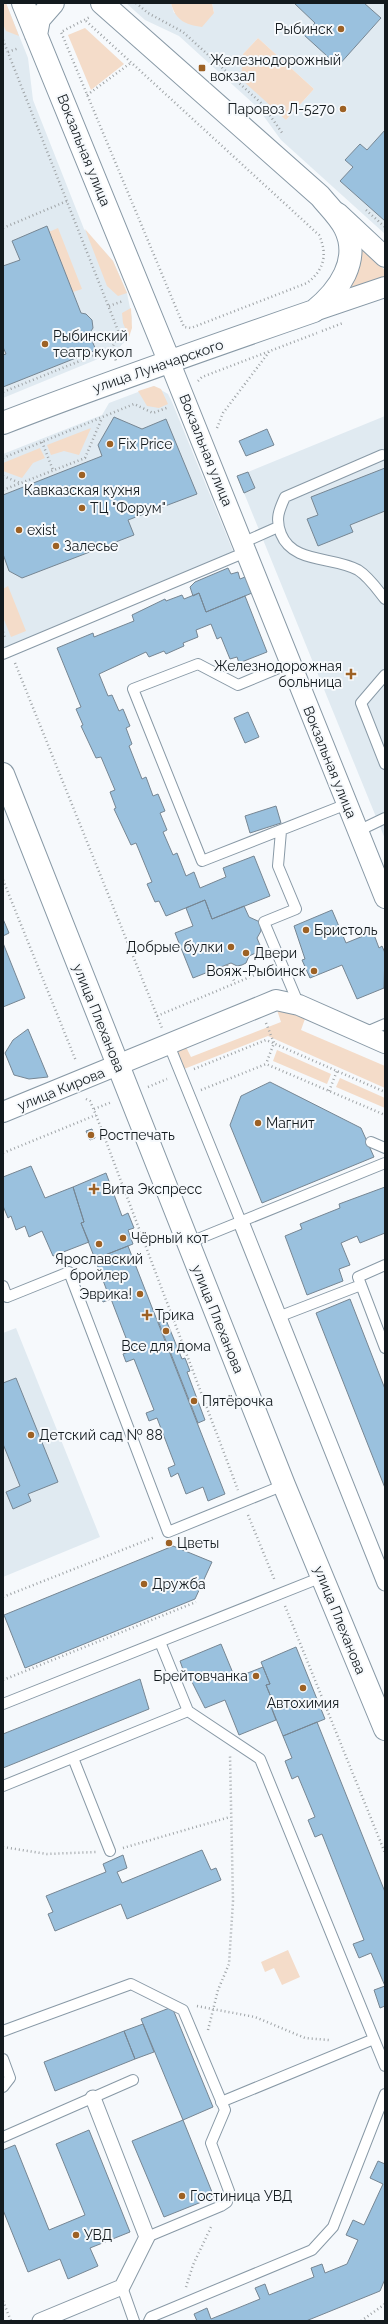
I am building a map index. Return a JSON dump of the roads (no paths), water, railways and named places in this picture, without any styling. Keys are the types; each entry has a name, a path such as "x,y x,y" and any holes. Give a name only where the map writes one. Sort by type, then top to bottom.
{"street":[{"name":"Вокзальная улица","path":"23,3 170,363 385,898"},
{"path":"36,36 39,19 53,3"},
{"path":"93,3 121,20"},
{"path":"102,3 121,20"},
{"name":"улица Луначарского","path":"3,423 123,377 170,363 314,310 328,299 342,281 348,269 350,254 346,229 320,196 121,20"},
{"path":"320,196 385,257"},
{"path":"314,310 385,287"},
{"name":"улица Плеханова","path":"3,774 284,1485 385,1728"},
{"name":"улица Кирова","path":"3,1112 276,1000 287,1001 299,1005 385,1043"},
{"path":"240,1222 385,1583"},
{"path":"40,2321 122,2287 148,2237 93,2098"}],"lane":[{"path":"382,455 285,497 277,514 278,527 282,538 291,550 357,570 385,599"},
{"path":"7,653 244,547 278,527"},
{"path":"291,663 238,685 198,664 133,689 202,861 347,804"},
{"path":"385,675 361,703 385,764"},
{"path":"358,831 385,818"},
{"path":"281,831 278,866 296,909 264,922 299,1005"},
{"path":"364,1033 385,1024"},
{"path":"168,1045 190,1095 240,1222"},
{"path":"371,1142 385,1148"},
{"path":"188,1244 385,1163"},
{"path":"385,1265 358,1277 385,1348"},
{"path":"3,1286 7,1297 69,1272 168,1532 284,1485"},
{"path":"278,1317 360,1285"},
{"path":"3,1704 322,1577"},
{"path":"160,1642 188,1711 260,1759 385,2066"},
{"path":"3,1786 188,1711"},
{"path":"73,1758 110,1851"},
{"path":"3,2031 131,1984 183,2010 225,2110 211,2143 229,2191 227,2202 221,2206 148,2237"},
{"path":"221,2102 374,2039"},
{"path":"3,2059 10,2078 3,2087"},
{"path":"3,2137 133,2080"},
{"path":"149,2321 151,2317 312,2250 333,2227 385,2094"},
{"path":"122,2287 134,2321"}],"place":[{"name":"Рыбинск","path":"341,29"},
{"name":"Железнодорожный вокзал","path":"202,68"},
{"name":"Паровоз Л-5270","path":"343,109"},
{"name":"Рыбинский театр кукол","path":"45,344"},
{"name":"Fix Price","path":"110,444"},
{"name":"Кавказская кухня","path":"82,475"},
{"name":"ТЦ \"Форум\"","path":"82,508"},
{"name":"exist","path":"19,530"},
{"name":"Залесье","path":"56,546"},
{"name":"Железнодорожная больница","path":"351,674"},
{"name":"Бристоль","path":"306,930"},
{"name":"Добрые булки","path":"231,947"},
{"name":"Двери","path":"246,953"},
{"name":"Вояж-Рыбинск","path":"314,971"},
{"name":"Магнит","path":"258,1123"},
{"name":"Ростпечать","path":"91,1135"},
{"name":"Вита Экспресс","path":"94,1189"},
{"name":"Чёрный кот","path":"123,1238"},
{"name":"Ярославский бройлер","path":"99,1244"},
{"name":"Эврика!","path":"140,1294"},
{"name":"Трика","path":"147,1315"},
{"name":"Все для дома","path":"166,1331"},
{"name":"Пятёрочка","path":"194,1401"},
{"name":"Детский сад № 88","path":"31,1435"},
{"name":"Цветы","path":"169,1543"},
{"name":"Дружба","path":"144,1584"},
{"name":"Брейтовчанка","path":"256,1676"},
{"name":"Автохимия","path":"303,1688"},
{"name":"Гостиница УВД","path":"182,2196"},
{"name":"УВД","path":"76,2235"}]}
